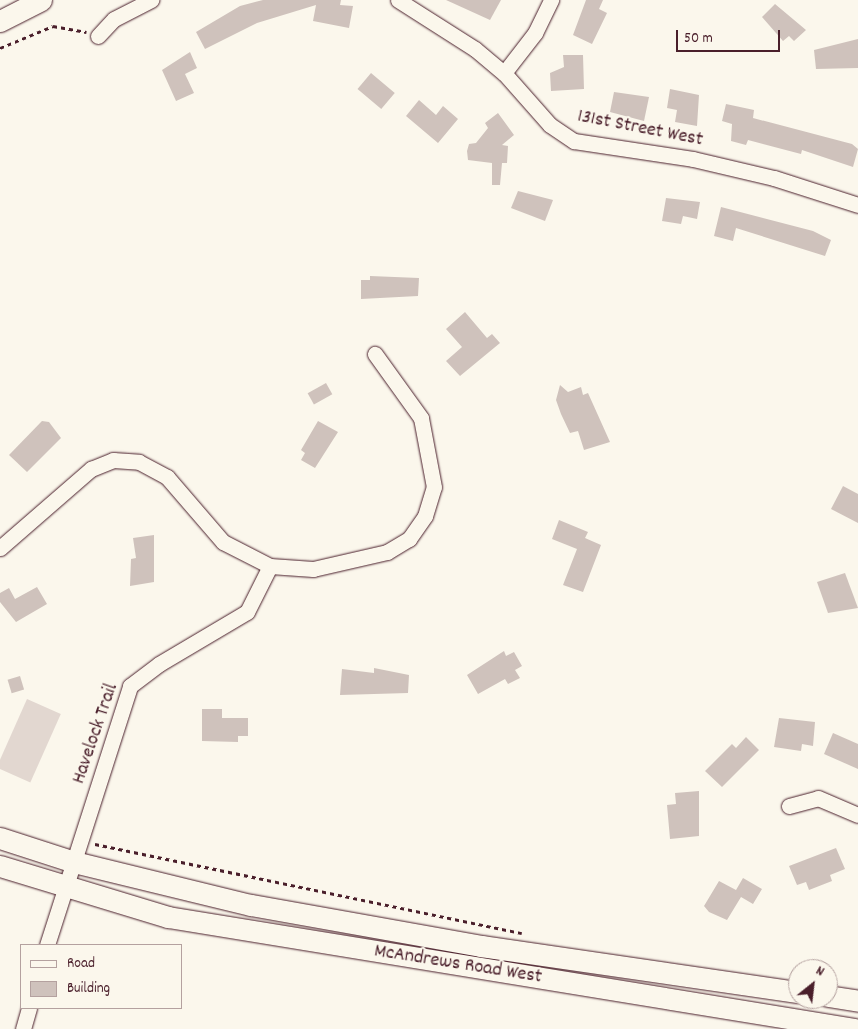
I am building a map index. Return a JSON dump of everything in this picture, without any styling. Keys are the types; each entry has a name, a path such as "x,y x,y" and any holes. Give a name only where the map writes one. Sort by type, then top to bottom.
{"main road":[{"path":"0,21 41,0"},
{"name":"McAndrews Road West","path":"0,838 74,862 289,912 480,946 788,991"},
{"name":"McAndrews Road West","path":"0,866 63,888 168,917 855,1029"},
{"path":"838,998 858,1001"}],"street":[{"path":"98,36 114,19 151,0"},
{"name":"131st Street West","path":"398,0 475,49 504,73 550,125 574,141 692,159 774,178 858,205"},
{"path":"504,73 536,34 551,0"},
{"path":"0,548 90,469 113,460 139,462 167,478 223,542 270,566 313,569 387,552 409,539 425,516 434,487 421,418 375,354"},
{"name":"Havelock Trail","path":"47,944 63,888 82,842 130,686 159,664 247,612 270,566"},
{"path":"789,806 818,798 858,815"},
{"path":"23,1029 29,1009"}],"path":[{"path":"0,48 53,26 98,36"},
{"path":"82,842 532,935"}],"shaded area":[{"path":"27,699 61,714 30,783 0,769 0,760"}],"building":[{"path":"263,0 341,0 340,5 353,6 349,28 313,21 316,5 257,23 205,49 196,32 240,6"},
{"path":"446,0 501,0 490,20"},
{"path":"586,0 603,0 599,9 607,13 592,44 573,35"},
{"path":"775,4 806,30 794,41 789,36 783,41 762,17"},
{"path":"858,39 858,68 816,69 814,50"},
{"path":"190,52 197,68 185,74 194,93 176,101 162,70"},
{"path":"563,55 583,55 584,89 551,91 550,73 564,67"},
{"path":"371,73 395,93 381,109 358,89"},
{"path":"670,89 699,95 697,126 675,122 677,110 667,108"},
{"path":"614,92 649,97 644,121 610,112"},
{"path":"419,100 436,115 443,106 458,119 438,143 406,116"},
{"path":"726,104 754,110 753,118 852,144 858,149 853,167 802,150 801,154 748,140 746,145 731,141 732,124 722,121"},
{"path":"498,113 514,135 502,145 508,146 507,163 502,163 500,185 492,185 492,163 468,160 467,151 469,144 476,143 488,128 485,123"},
{"path":"518,191 553,200 545,221 511,208"},
{"path":"666,198 700,202 697,219 683,216 681,224 662,221"},
{"path":"721,207 813,231 831,240 825,256 736,228 733,241 714,236"},
{"path":"370,276 419,278 418,296 361,299 361,280 370,280"},
{"path":"465,312 487,338 492,334 500,343 460,376 446,361 462,347 446,329"},
{"path":"326,383 332,394 314,405 308,393"},
{"path":"560,385 568,392 581,387 583,395 588,393 610,442 584,450 578,431 570,433 561,414 556,400"},
{"path":"42,421 49,422 61,438 27,472 9,455"},
{"path":"318,421 338,432 315,468 301,460 305,453 301,450"},
{"path":"843,486 858,494 858,523 831,509"},
{"path":"559,520 588,532 585,538 601,545 583,592 563,585 577,549 552,539"},
{"path":"154,535 154,582 130,586 131,559 136,558 133,538"},
{"path":"845,573 858,608 828,613 817,582"},
{"path":"37,587 47,604 16,622 0,602 0,593 9,588 15,599"},
{"path":"504,651 506,656 514,652 522,666 515,670 520,678 508,684 505,679 478,694 467,675"},
{"path":"374,668 409,675 408,693 340,695 342,669 374,673"},
{"path":"20,676 24,689 12,693 8,680"},
{"path":"202,709 222,709 222,718 248,718 248,736 238,736 238,742 202,741"},
{"path":"779,718 815,722 813,746 802,744 801,751 774,747"},
{"path":"833,733 858,744 858,769 824,754"},
{"path":"746,737 759,750 722,787 705,771 732,744 736,748"},
{"path":"699,791 699,836 670,839 667,805 676,804 675,793"},
{"path":"836,848 845,869 830,875 832,881 809,890 806,882 797,885 789,866"},
{"path":"743,878 762,889 753,904 741,897 727,920 709,912 704,906 719,881 736,890"}]}
